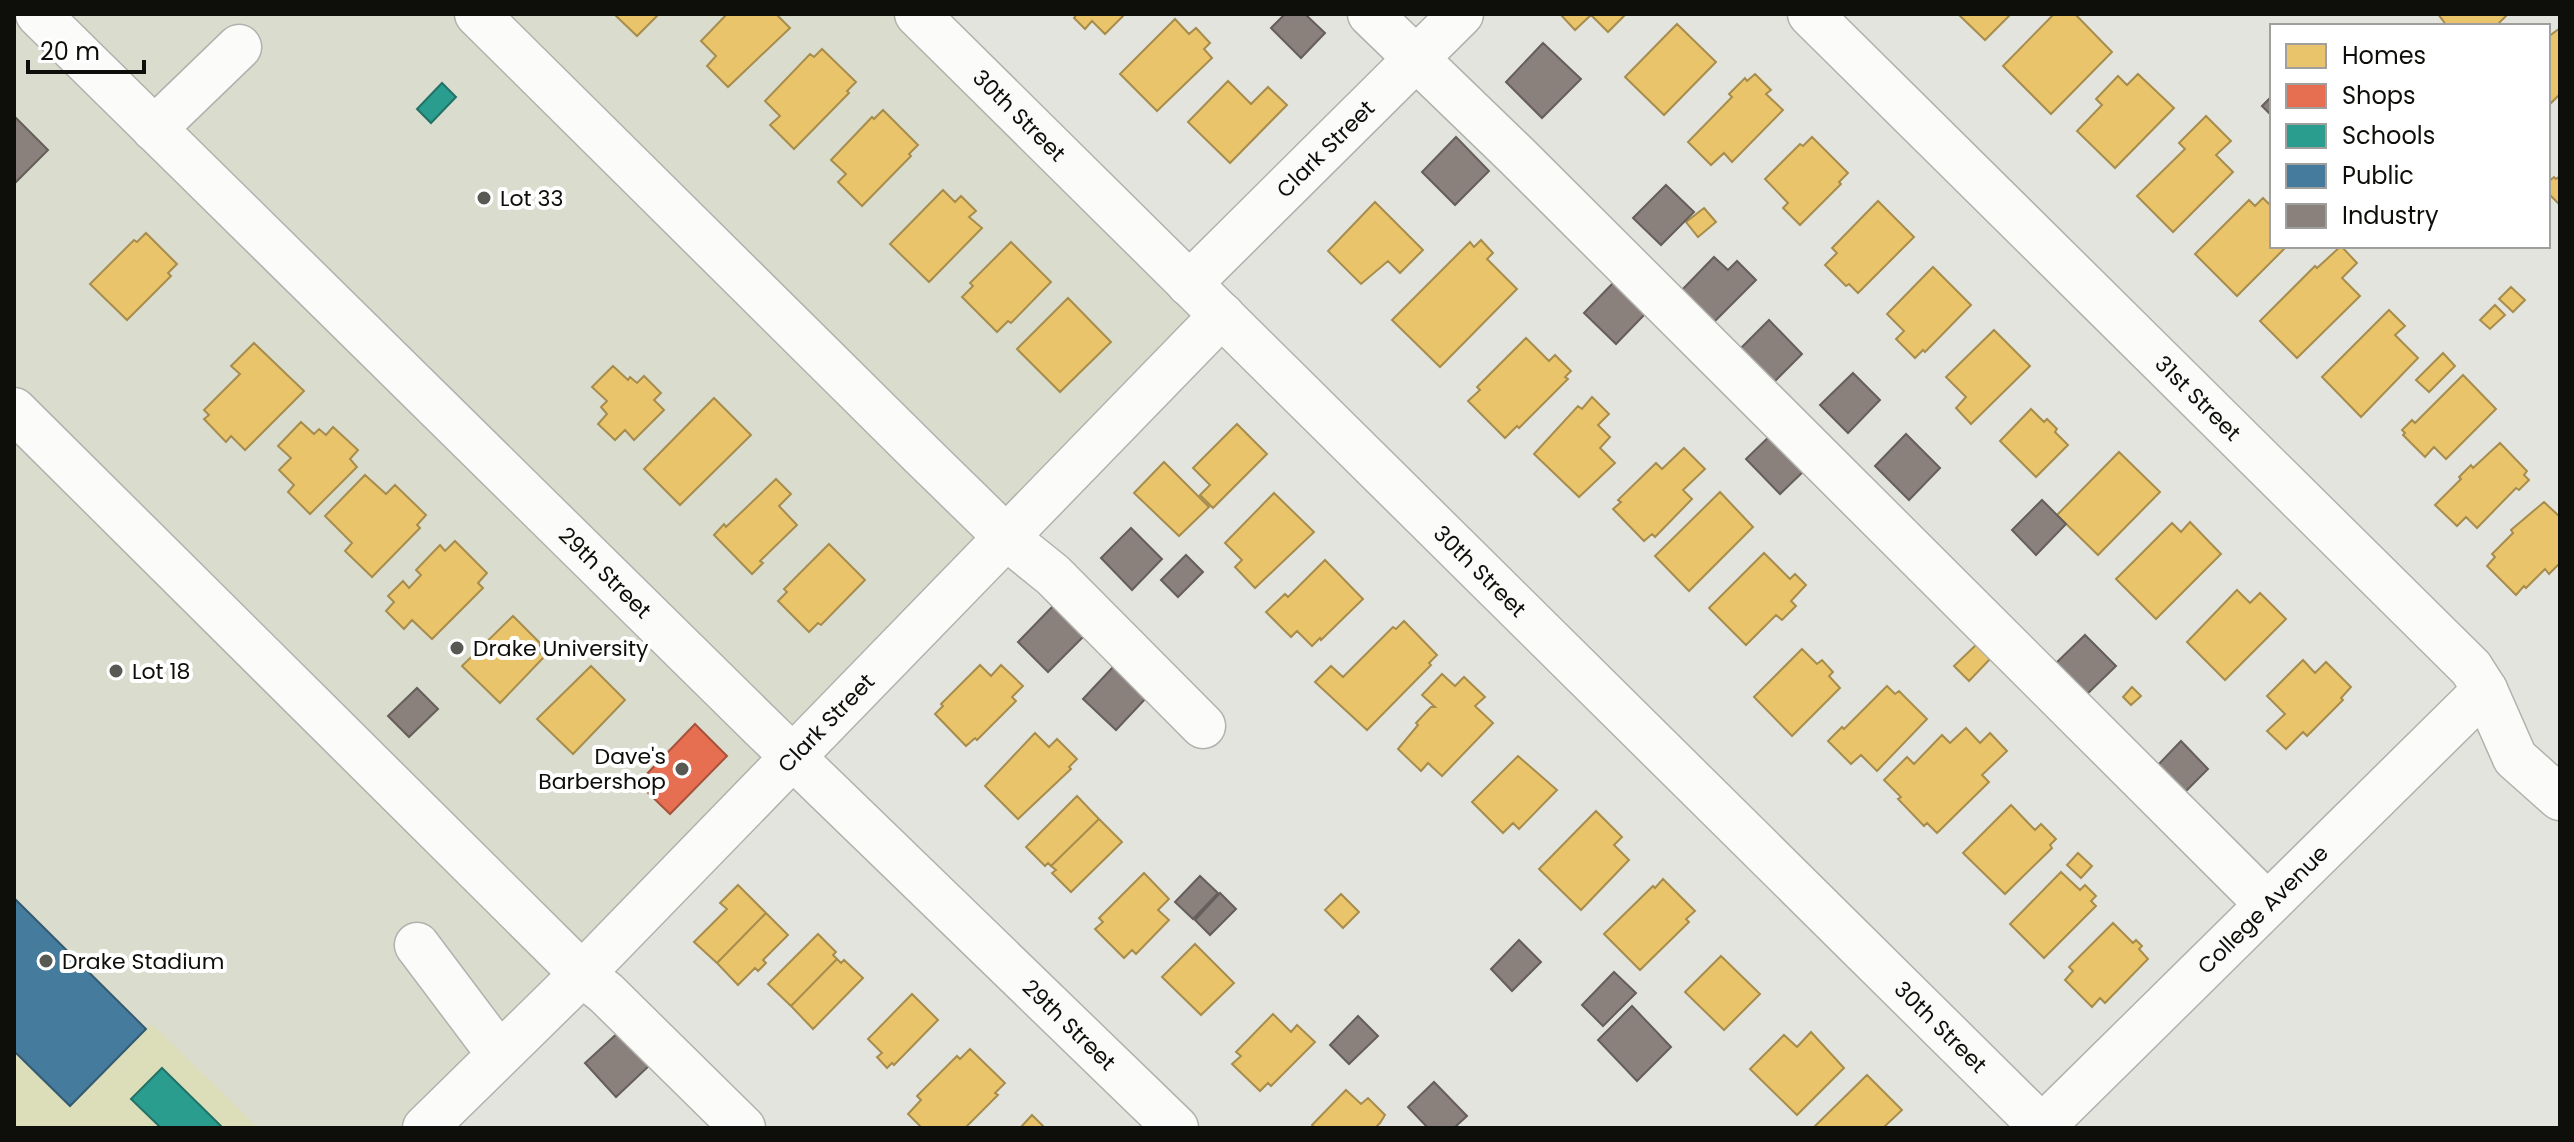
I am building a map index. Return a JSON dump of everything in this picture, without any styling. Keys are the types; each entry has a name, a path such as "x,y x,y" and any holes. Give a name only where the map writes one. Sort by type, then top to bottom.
{"street":[{"name":"29th Street","path":"38,14 793,757 1176,1128"},
{"path":"477,14 603,142 1007,538 1053,575 1203,726"},
{"name":"30th Street","path":"917,14 2042,1128"},
{"path":"1370,14 1529,168 2267,904"},
{"name":"Clark Street","path":"1189,284 1461,14"},
{"name":"31st Street","path":"1810,14 2471,668 2485,690 2515,758 2560,798"},
{"path":"154,129 239,47"},
{"name":"Clark Street","path":"425,1128 582,974 1222,315"},
{"path":"14,410 582,974 606,993 743,1128"},
{"name":"College Avenue","path":"2042,1128 2485,690"},
{"path":"417,945 499,1054"}],"shaded area":[{"name":"Drake University","path":"14,14 917,14 1222,315 425,1128 14,1128"}],"green space":[{"name":"Drake Stadium","path":"14,898 146,1029 152,1024 258,1128 14,1128"}],"building: Homes":[{"path":"614,14 659,14 637,36"},
{"path":"727,14 776,14 790,28 728,87 707,66 716,56 701,41"},
{"path":"1077,14 1125,14 1105,34 1092,21 1085,29 1074,18"},
{"path":"1560,14 1626,14 1608,32 1591,15 1575,30"},
{"path":"1958,14 2011,14 1985,40"},
{"path":"2054,14 2075,14 2112,52 2051,114 2003,66"},
{"path":"2438,14 2508,14 2498,24 2446,24"},
{"path":"1175,19 1189,34 1196,28 1210,43 1204,49 1212,58 1157,111 1120,74"},
{"path":"1677,24 1716,62 1664,115 1625,77"},
{"path":"2560,28 2560,94 2550,104 2550,36"},
{"path":"822,49 856,82 794,149 770,125 780,116 765,101 810,54 814,57"},
{"path":"1755,74 1771,90 1766,94 1783,110 1732,162 1724,153 1711,165 1688,142 1732,97 1729,94 1745,78 1747,81"},
{"path":"2138,74 2174,108 2115,168 2077,131 2102,105 2096,99 2118,76 2127,85"},
{"path":"1228,81 1251,104 1268,87 1287,105 1230,163 1188,122"},
{"path":"883,110 918,145 862,206 838,182 846,174 831,160 872,117 874,119"},
{"path":"2206,116 2231,141 2216,155 2233,172 2173,232 2137,196 2185,149 2179,143"},
{"path":"1812,137 1848,173 1800,225 1783,208 1788,203 1765,179 1800,144 1803,146"},
{"path":"2560,176 2560,205 2550,195 2550,180"},
{"path":"943,190 955,202 961,196 976,211 969,217 982,228 929,282 890,244"},
{"path":"2263,198 2270,205 2270,248 2285,248 2237,296 2195,254 2249,200 2255,206"},
{"path":"1878,201 1914,237 1858,293 1849,284 1846,286 1825,265 1837,253 1832,248"},
{"path":"1375,202 1423,250 1400,273 1388,261 1361,284 1328,251"},
{"path":"1704,208 1716,222 1698,237 1686,222"},
{"path":"146,233 177,264 168,273 171,276 127,320 90,284 134,240 137,242"},
{"path":"1481,240 1493,253 1487,259 1517,289 1440,367 1392,320 1470,242 1474,247"},
{"path":"1011,242 1051,282 1011,323 1008,321 997,332 962,297 973,286 970,283"},
{"path":"2339,248 2343,248 2357,263 2342,278 2360,296 2297,358 2260,321 2315,266 2317,268"},
{"path":"1933,267 1971,305 1925,352 1923,350 1915,358 1896,339 1904,331 1887,314"},
{"path":"2511,287 2525,300 2513,312 2499,299"},
{"path":"1068,298 1111,342 1060,392 1017,349"},
{"path":"2495,305 2505,315 2490,329 2480,320"},
{"path":"2389,310 2405,326 2395,335 2418,358 2361,417 2322,377"},
{"path":"1994,330 2030,366 1971,424 1956,408 1966,397 1946,377"},
{"path":"1526,338 1549,361 1555,355 1571,371 1565,377 1568,379 1505,438 1468,401 1480,390 1477,387"},
{"path":"254,343 304,391 245,450 231,436 226,442 204,419 209,415 204,410 240,374 231,366"},
{"path":"2443,353 2455,366 2429,392 2416,380"},
{"path":"613,366 628,380 630,377 637,383 644,376 661,393 654,400 664,410 634,440 625,430 615,440 598,424 607,414 601,407 607,401 592,387"},
{"path":"2463,375 2496,409 2446,459 2434,447 2425,457 2403,435 2402,430 2412,420 2415,423"},
{"path":"1592,397 1609,414 1598,425 1610,437 1600,448 1615,463 1579,497 1534,454 1578,406 1582,409"},
{"path":"714,398 751,435 680,505 644,469"},
{"path":"2031,409 2044,422 2047,419 2068,445 2036,477 2000,441"},
{"path":"301,422 314,434 319,429 326,435 333,427 358,450 350,459 357,467 310,514 288,492 294,485 279,470 291,458 278,446"},
{"path":"1237,424 1267,454 1213,508 1200,495 1210,485 1193,468"},
{"path":"2500,443 2527,471 2524,475 2529,480 2519,490 2516,488 2477,528 2466,517 2457,526 2435,505 2471,465 2473,468"},
{"path":"1684,448 1705,469 1683,490 1692,499 1655,537 1652,534 1644,541 1613,509 1621,502 1618,500 1656,463 1662,469"},
{"path":"2119,452 2160,492 2098,555 2057,515"},
{"path":"1164,462 1209,507 1179,536 1134,493"},
{"path":"365,475 386,494 395,485 426,515 417,525 420,528 372,577 345,551 352,543 325,516"},
{"path":"776,479 791,494 779,506 797,525 760,561 763,563 752,574 714,535"},
{"path":"1720,492 1753,527 1689,591 1655,556"},
{"path":"1274,493 1314,532 1255,588 1235,567 1242,560 1225,543"},
{"path":"2544,502 2560,517 2560,563 2549,574 2545,569 2516,595 2487,566 2495,557 2492,554 2513,533 2511,530"},
{"path":"2190,522 2221,554 2156,619 2116,579 2172,523 2181,532"},
{"path":"455,541 487,573 478,583 483,588 432,639 412,620 404,629 386,611 394,602 388,596 403,581 409,588 421,575 416,570 440,545 445,551"},
{"path":"829,544 865,580 821,625 818,623 809,632 778,601 787,592 784,589"},
{"path":"1764,553 1790,579 1795,574 1806,585 1791,601 1796,606 1782,620 1776,615 1746,645 1709,608"},
{"path":"1325,560 1363,599 1312,646 1297,631 1291,637 1266,612 1285,594 1288,597"},
{"path":"2237,590 2250,603 2260,593 2286,619 2225,680 2187,642"},
{"path":"513,616 541,644 536,649 544,657 500,703 462,666"},
{"path":"1404,621 1437,655 1429,663 1431,665 1367,730 1315,682 1331,666 1343,677 1393,627 1396,629"},
{"path":"1977,644 1991,658 1969,681 1954,666"},
{"path":"1802,649 1817,664 1822,660 1833,672 1829,676 1840,688 1792,736 1754,697"},
{"path":"2303,660 2315,673 2326,662 2351,687 2341,698 2343,700 2307,736 2303,732 2286,749 2267,731 2285,714 2267,696"},
{"path":"980,665 991,676 1001,665 1023,686 1012,697 1016,701 977,740 975,738 966,746 935,714"},
{"path":"591,666 625,700 573,754 537,719"},
{"path":"1442,674 1455,686 1464,677 1485,697 1475,706 1493,723 1442,776 1428,763 1421,771 1398,749 1418,725 1416,723 1431,707 1435,707 1422,695"},
{"path":"1887,686 1895,694 1899,691 1927,719 1877,771 1861,755 1851,764 1828,741"},
{"path":"2132,687 2141,696 2131,705 2123,697"},
{"path":"1966,728 1980,743 1990,733 2007,751 1982,775 1989,782 1937,833 1927,823 1924,826 1884,780 1907,757 1914,764 1942,735 1950,743"},
{"path":"1035,733 1049,747 1057,739 1077,759 1069,767 1071,769 1018,819 985,786"},
{"path":"1518,756 1557,790 1519,829 1513,823 1503,833 1472,802"},
{"path":"1077,796 1099,819 1051,866 1048,863 1045,866 1026,847"},
{"path":"2011,805 2035,830 2041,824 2056,839 2050,845 2052,848 2005,894 1963,853"},
{"path":"1596,811 1622,837 1614,845 1629,860 1581,910 1539,869"},
{"path":"1099,819 1122,842 1071,892 1052,873 1056,870 1051,866"},
{"path":"2078,853 2092,866 2081,878 2067,865"},
{"path":"2061,872 2080,890 2085,885 2096,896 2091,901 2096,906 2044,958 2010,924"},
{"path":"1144,873 1169,899 1158,910 1169,920 1136,954 1132,950 1124,958 1095,929 1103,922 1099,918"},
{"path":"1663,879 1695,911 1686,919 1689,922 1640,970 1604,934"},
{"path":"738,885 766,913 717,963 694,942 727,909 720,903"},
{"path":"1341,894 1359,912 1343,928 1325,910"},
{"path":"766,913 788,935 763,960 766,963 758,971 755,968 738,985 717,963"},
{"path":"2113,923 2133,943 2136,940 2142,946 2139,949 2148,959 2105,1003 2100,998 2092,1007 2065,980 2073,971 2069,967"},
{"path":"818,934 836,952 833,955 837,959 791,1006 768,984"},
{"path":"1195,944 1234,983 1201,1015 1162,977"},
{"path":"1721,956 1760,994 1724,1030 1685,992"},
{"path":"837,959 841,963 844,960 863,978 813,1029 791,1006"},
{"path":"912,994 938,1020 894,1065 892,1063 887,1068 877,1057 882,1053 868,1039"},
{"path":"1273,1014 1291,1032 1297,1025 1315,1042 1271,1086 1268,1083 1260,1091 1232,1064 1241,1056 1236,1052"},
{"path":"1811,1032 1844,1068 1797,1115 1750,1069 1784,1035 1797,1047"},
{"path":"970,1049 1005,1083 995,1093 998,1095 965,1128 922,1128 908,1114 921,1100 917,1096 957,1056 960,1059"},
{"path":"1867,1075 1902,1110 1883,1128 1813,1128"},
{"path":"1346,1090 1361,1104 1368,1098 1385,1115 1380,1123 1375,1128 1315,1128 1312,1125"},
{"path":"1032,1115 1045,1128 1020,1128"}],"building: Shops":[{"name":"Dave's Barbershop","path":"695,724 727,756 670,814 638,783"}],"building: Schools":[{"path":"442,83 456,97 431,123 417,109"},
{"path":"162,1068 223,1128 161,1128 131,1099"}],"building: Public":[{"name":"Drake Stadium","path":"14,898 146,1029 70,1106 14,1051"}],"building: Industry":[{"path":"1285,14 1305,14 1325,33 1301,58 1271,28"},
{"path":"1543,43 1581,79 1542,118 1506,82"},
{"path":"2270,98 2270,114 2262,106"},
{"path":"14,116 48,150 14,184"},
{"path":"1456,137 1489,171 1455,205 1422,172"},
{"path":"1666,185 1694,212 1661,245 1633,218"},
{"path":"1714,257 1728,270 1737,261 1756,280 1711,325 1679,293"},
{"path":"1614,282 1646,313 1616,344 1584,313"},
{"path":"1769,320 1802,354 1770,386 1737,352"},
{"path":"1853,373 1880,400 1848,433 1820,405"},
{"path":"1775,431 1809,466 1780,494 1746,459"},
{"path":"1906,434 1940,468 1909,500 1875,466"},
{"path":"2042,500 2066,524 2036,555 2012,530"},
{"path":"1131,528 1162,559 1132,590 1101,558"},
{"path":"1186,555 1203,572 1178,597 1161,580"},
{"path":"1055,604 1086,634 1048,672 1018,642"},
{"path":"2085,635 2116,666 2085,696 2054,665"},
{"path":"1114,666 1147,697 1116,730 1083,699"},
{"path":"417,688 438,709 409,737 388,716"},
{"path":"2181,741 2208,769 2184,793 2157,766"},
{"path":"1200,876 1218,893 1193,919 1175,902"},
{"path":"1220,893 1236,909 1210,935 1195,920"},
{"path":"1519,940 1541,962 1512,991 1491,969"},
{"path":"1614,972 1636,993 1603,1026 1582,1005"},
{"path":"1632,1006 1671,1047 1637,1081 1598,1040"},
{"path":"1358,1016 1378,1036 1349,1064 1330,1045"},
{"path":"621,1030 652,1063 616,1097 585,1063"},
{"path":"1434,1082 1467,1116 1454,1128 1428,1128 1408,1107"}],"place":[{"name":"Lot 33","path":"484,198"},
{"name":"Drake University","path":"457,648"},
{"name":"Lot 18","path":"116,671"},
{"name":"Dave's Barbershop","path":"682,769"},
{"name":"Drake Stadium","path":"46,961"}]}
